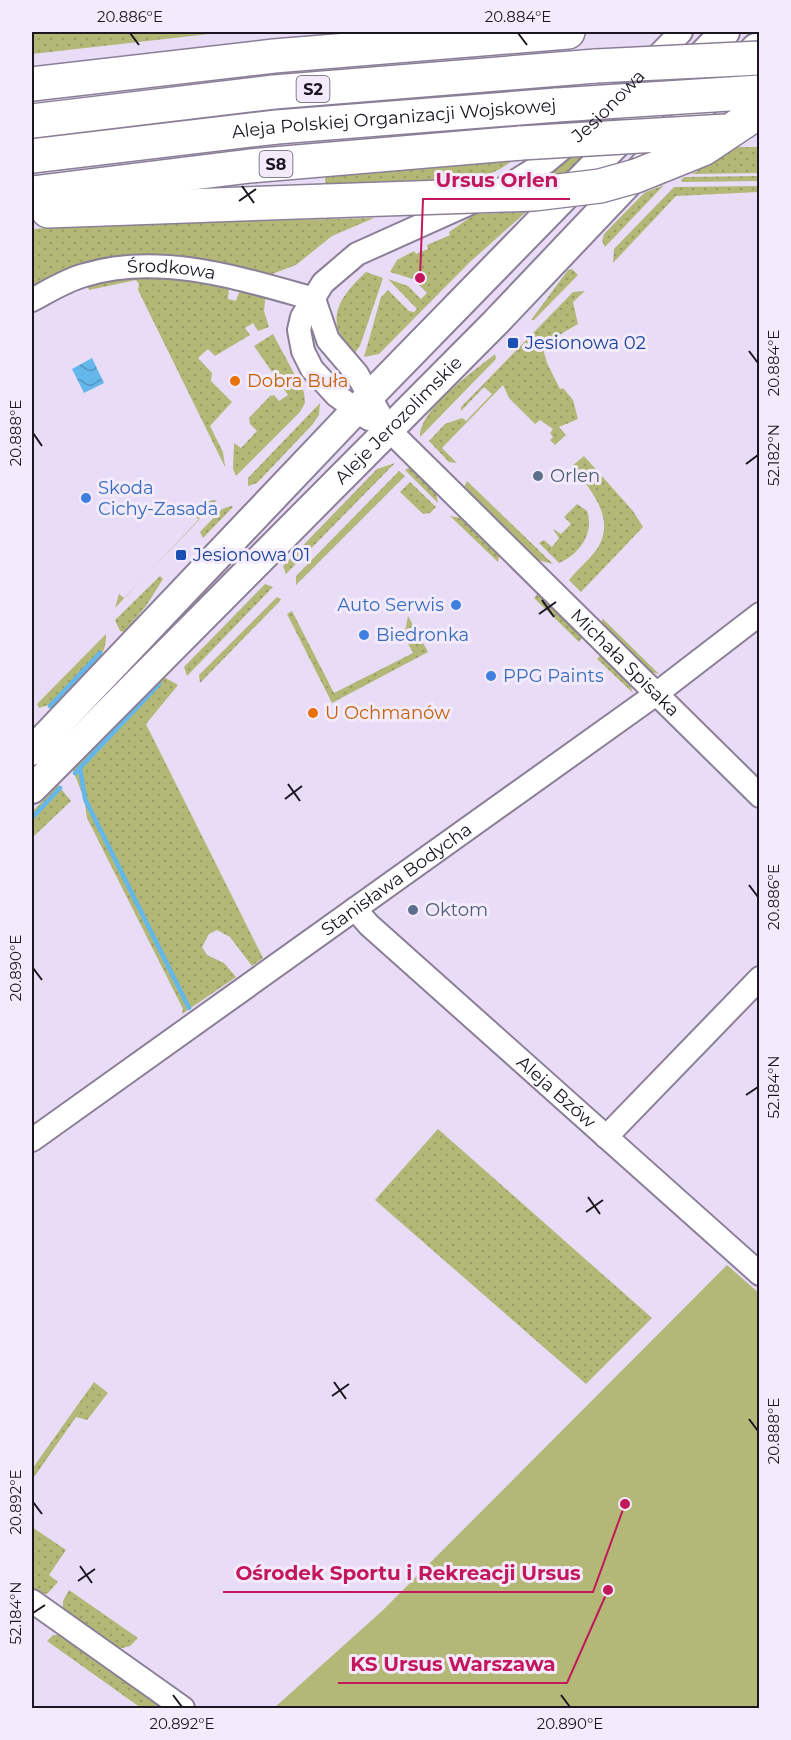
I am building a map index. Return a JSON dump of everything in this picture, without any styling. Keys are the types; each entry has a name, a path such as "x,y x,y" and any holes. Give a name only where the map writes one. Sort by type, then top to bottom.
{"highway":[{"path":"274,56 377,32"},
{"path":"32,84 274,56 568,32"},
{"name":"Aleja Polskiej Organizacji Wojskowej","path":"32,121 274,92 596,66 759,58"},
{"name":"Aleja Polskiej Organizacji Wojskowej","path":"32,156 277,128 557,105 759,92"},
{"path":"32,212 534,194 600,186 636,176 703,149 758,123"},
{"name":"S8","path":"32,193 262,165 758,123"}],"main road":[{"name":"Aleje Jerozolimskie","path":"32,751 362,403 725,32"},
{"name":"Aleje Jerozolimskie","path":"32,789 496,322 759,45"}],"street":[{"name":"Jesionowa","path":"362,403 320,378 303,351 300,324 329,276 357,254 506,187 546,162 591,125 681,32"},
{"name":"Środkowa","path":"32,300 88,274 144,266 183,268 314,299"},
{"path":"314,299 328,340 357,374 362,403"},
{"name":"Michała Spisaka","path":"362,403 759,796"},
{"name":"Stanisława Bodycha","path":"32,1140 656,694 759,614"},
{"name":"Aleja Bzów","path":"355,909 369,925 759,1274"},
{"path":"606,1137 759,978"},
{"path":"32,1600 183,1708"}],"green space":[{"path":"32,32 227,32 32,54"},
{"path":"580,82 573,89 32,142 32,133 155,118"},
{"path":"738,147 759,147 759,173 692,174"},
{"path":"584,157 564,177 537,180 569,158"},
{"path":"512,161 493,173 448,186 423,189 326,191 325,177"},
{"path":"759,176 759,181 682,182 681,180 684,177"},
{"path":"664,185 605,247 602,241 604,234 644,193"},
{"path":"759,186 759,192 676,196 613,263 614,249 674,187"},
{"path":"526,212 470,262 379,354 364,357 381,297 388,290 409,311 414,312 417,309 388,279 408,286 421,299 427,293 418,284 424,277 420,273 413,279 390,272 397,260 414,251 416,254 428,249 427,245 450,235 449,232 475,214"},
{"path":"374,218 332,236 296,265 272,274 268,280 189,262 32,295 32,229 105,224"},
{"path":"572,269 578,275 534,320 531,320 568,270"},
{"path":"140,272 229,287 228,299 236,301 240,290 266,293 264,311 269,327 258,331 253,323 245,328 250,335 215,356 208,349 198,358 212,373 211,381 232,402 210,426 223,452 225,467 138,290 139,284 136,280 89,290 87,285"},
{"path":"366,272 383,278 360,346 354,354 344,342 339,331 338,311 341,301"},
{"path":"585,291 573,302 578,324 542,345 547,363 560,389 563,388 573,400 578,419 559,427 566,435 555,445 550,440 553,437 550,433 553,429 540,420 535,424 509,398 503,385 442,448 457,463 449,462 429,441 445,424 462,418 466,421 492,394 484,387 461,411 461,407 573,292"},
{"path":"273,334 304,392 305,403 300,412 236,476 233,469 234,443 241,448 257,431 250,424 249,418 270,396 274,395 279,401 288,395 254,346"},
{"path":"495,354 496,359 420,437 422,426 438,403 449,391"},
{"path":"320,403 319,415 312,425 257,483 248,486 248,478"},
{"path":"584,456 633,511 643,527 581,592 569,580 597,549 604,526 599,504 572,466"},
{"path":"395,463 286,574 283,566 377,469"},
{"path":"410,467 436,493 438,503 405,470"},
{"path":"399,471 405,476 296,585 296,576"},
{"path":"467,481 553,564 534,559 463,489"},
{"path":"410,482 436,507 430,513 423,514 400,492"},
{"path":"217,500 199,520 191,512 200,502"},
{"path":"577,504 587,511 589,527 587,535 573,555 559,563 539,543 544,540 552,547 559,538 553,529 561,534 571,524 564,517"},
{"path":"233,507 203,538 200,532 222,509"},
{"path":"450,516 460,518 499,556 498,562"},
{"path":"149,572 115,608 119,594 124,598"},
{"path":"160,576 163,579 146,606 124,632 120,631 115,620"},
{"path":"265,584 273,587 187,676 184,667"},
{"path":"538,593 582,638 579,642 534,598"},
{"path":"277,597 281,599 280,601 200,683 199,675"},
{"path":"292,611 334,693 413,653 404,636 408,616 428,652 332,703 287,614"},
{"path":"603,619 659,674 648,671 600,623"},
{"path":"106,634 101,656 87,675 52,709 48,705 39,708 37,704"},
{"path":"601,655 629,682 633,693 597,659"},
{"path":"162,676 178,685 146,724 263,958 252,966 230,937 217,930 209,934 202,947 207,955 224,963 236,977 182,1014 183,1009 87,818 84,798 72,768"},
{"path":"58,785 71,801 32,838 32,812"},
{"path":"438,1129 652,1318 586,1384 375,1200"},
{"path":"727,1265 759,1293 759,1708 274,1708 382,1611"},
{"path":"94,1382 108,1393 87,1420 76,1417 32,1480 32,1469"},
{"path":"32,1527 66,1550 49,1575 58,1582 47,1594 32,1591"},
{"path":"69,1590 138,1638 130,1646 118,1649 63,1612 63,1601"},
{"path":"53,1635 59,1635 162,1708 141,1708 47,1641"}],"water":[{"path":"92,358 104,383 84,393 72,369"}],"waterway":[{"path":"50,706 100,653"},
{"path":"75,773 159,684"},
{"path":"80,768 85,799 189,1008"},
{"path":"32,818 60,788"}],"place":[{"name":"Ursus Orlen","path":"420,278"},
{"name":"Jesionowa 02","path":"513,343"},
{"name":"Dobra Buła","path":"235,381"},
{"name":"Orlen","path":"538,476"},
{"name":"Skoda Cichy-Zasada","path":"86,498"},
{"name":"Jesionowa 01","path":"181,555"},
{"name":"Auto Serwis","path":"456,605"},
{"name":"Biedronka","path":"364,635"},
{"name":"PPG Paints","path":"491,676"},
{"name":"U Ochmanów","path":"313,713"},
{"name":"Oktom","path":"413,910"},
{"name":"Ośrodek Sportu i Rekreacji Ursus","path":"625,1504"},
{"name":"KS Ursus Warszawa","path":"608,1590"}]}
